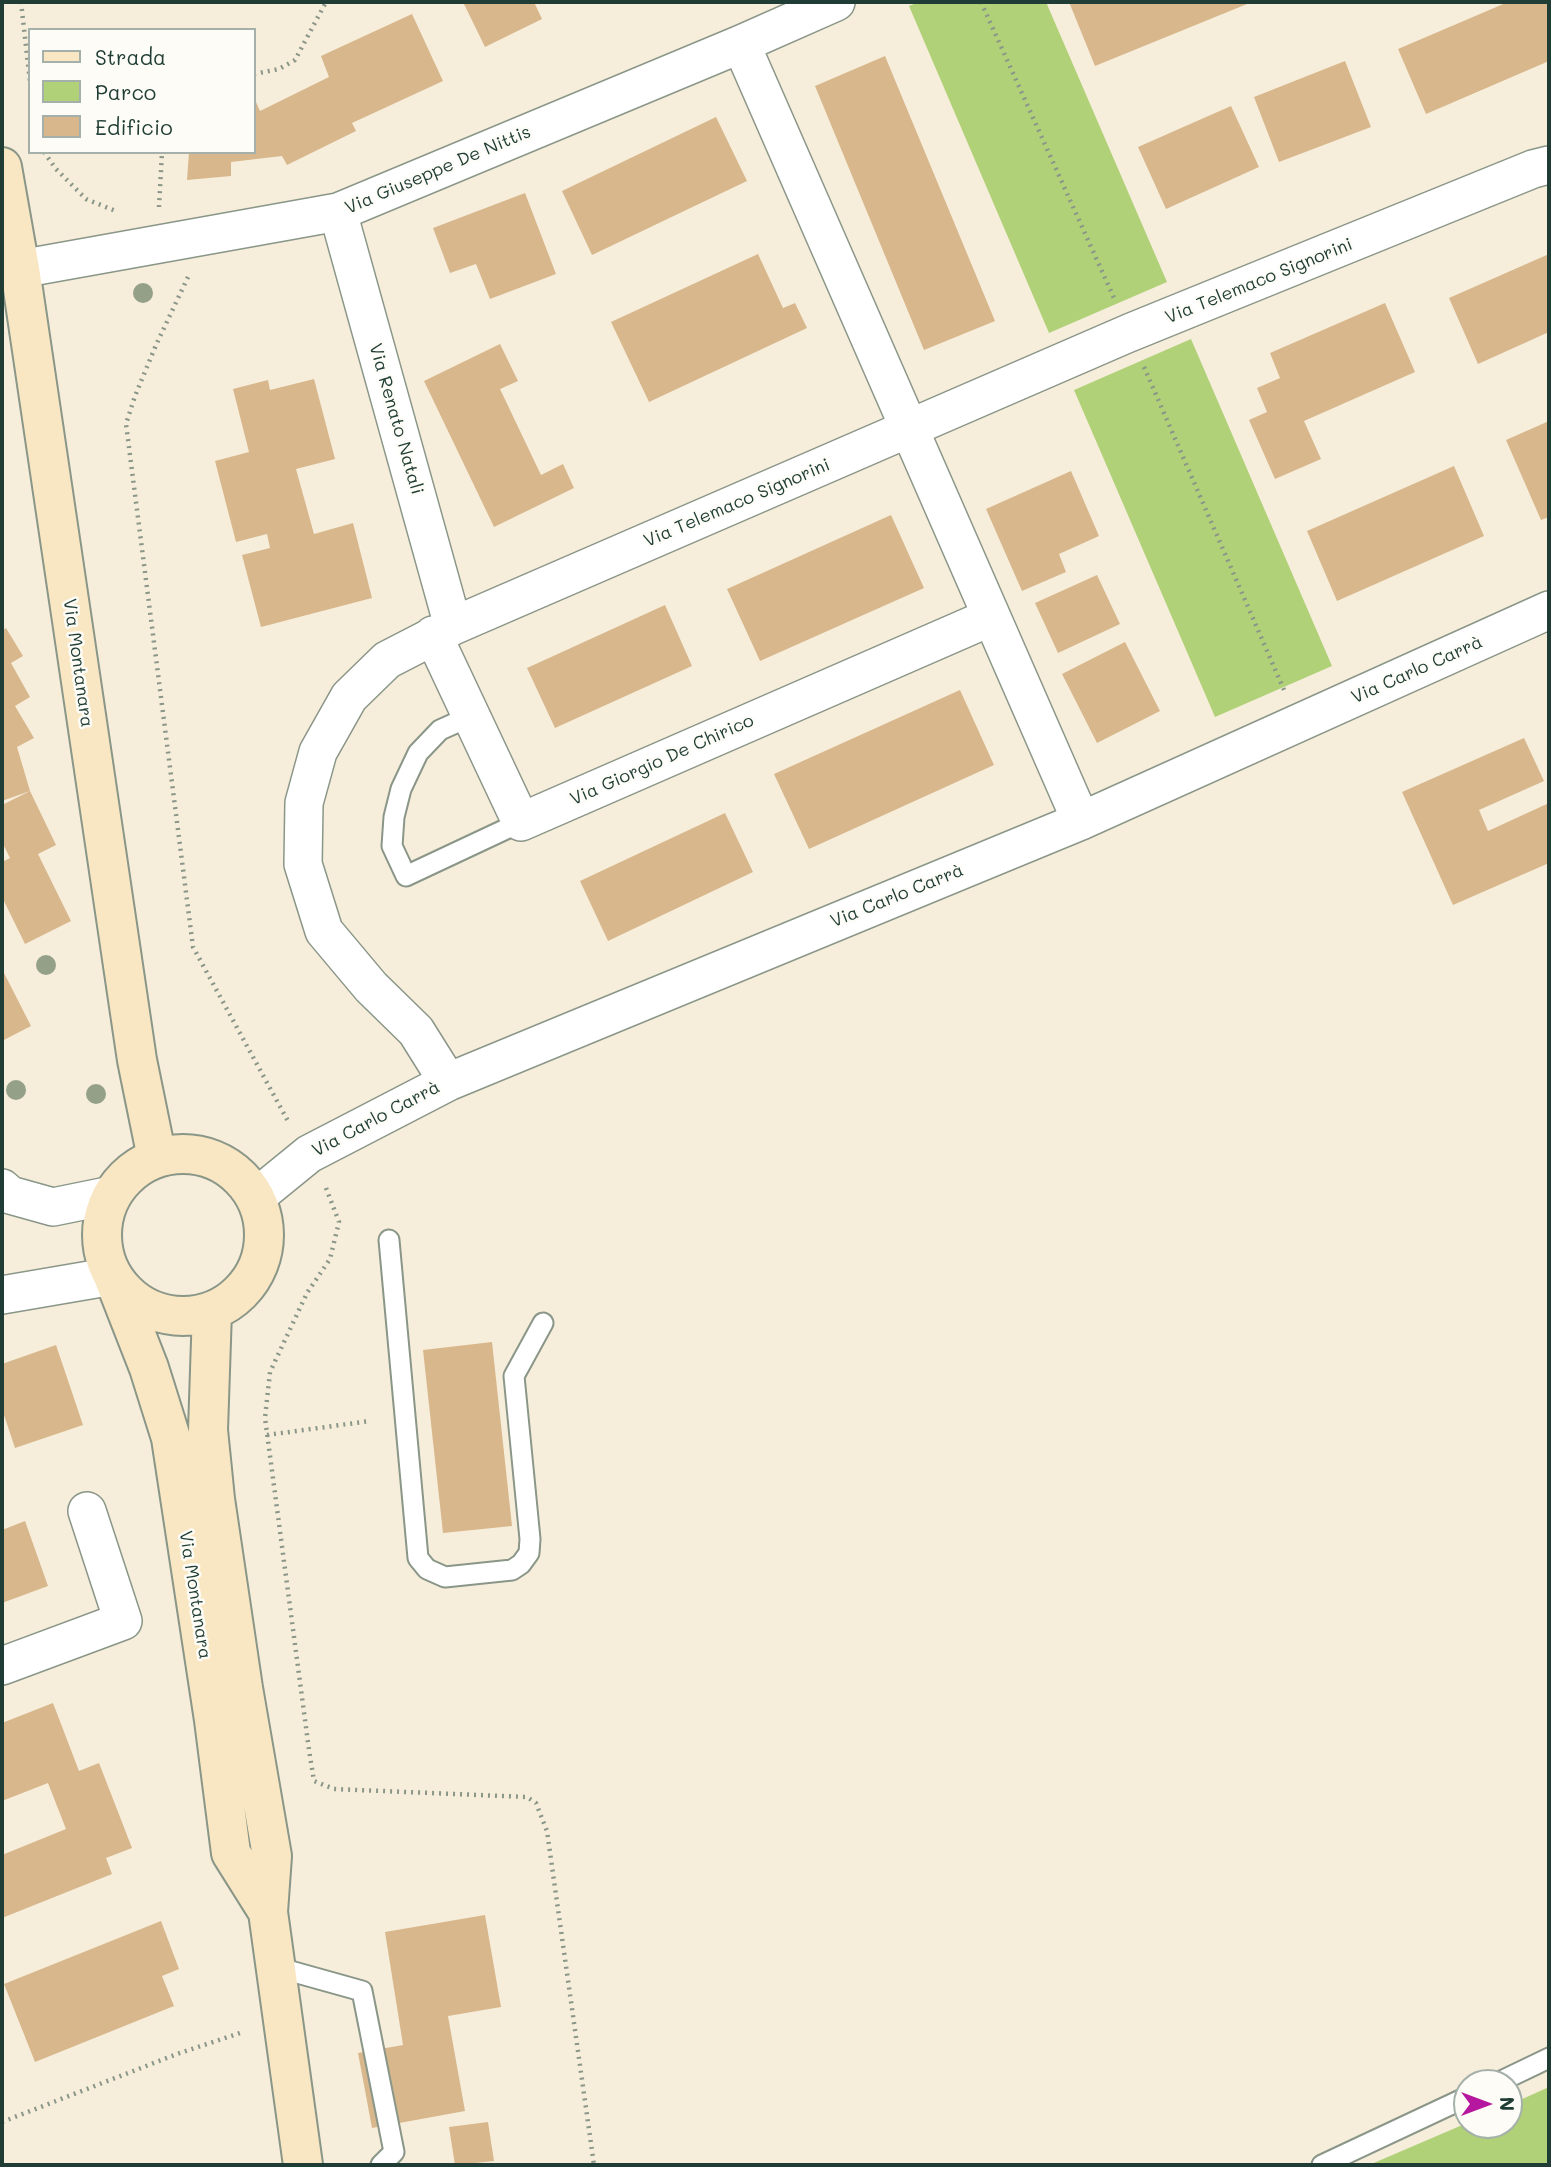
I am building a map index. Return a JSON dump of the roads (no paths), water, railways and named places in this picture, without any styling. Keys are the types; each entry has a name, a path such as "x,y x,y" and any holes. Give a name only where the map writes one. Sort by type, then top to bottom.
{"main road":[{"name":"Via Montanara","path":"2,167 20,269 135,1046 158,1158"},
{"path":"180,1153 203,1156 224,1165 242,1179 255,1198 263,1224 263,1251 252,1276 235,1297 212,1311 190,1316 167,1315 146,1307 127,1294 113,1276 103,1250 103,1221 112,1195 124,1179 139,1166 158,1158 180,1153"},
{"name":"Via Montanara","path":"113,1276 149,1368 171,1438 212,1706 231,1853 268,1912"},
{"name":"Via Montanara","path":"212,1311 209,1441 215,1499 272,1857 268,1912 303,2165"}],"street":[{"name":"Via Giuseppe De Nittis","path":"20,269 338,212 836,2"},
{"path":"741,44 1081,821"},
{"name":"Via Telemaco Signorini","path":"448,1082 416,1031 371,986 324,931 303,864 304,803 318,752 349,697 387,660 443,630 1129,333 1549,165"},
{"name":"Via Renato Natali","path":"338,212 443,630"},
{"name":"Via Carlo Carrà","path":"255,1198 309,1154 448,1082 1081,821 1549,610"},
{"name":"Via Giorgio De Chirico","path":"521,822 991,617"},
{"path":"443,630 471,716 521,822"},
{"path":"2,1188 10,1195 53,1207 112,1195"},
{"path":"2,1295 113,1276"},
{"path":"2,1666 123,1621 87,1511"}],"lane":[{"path":"471,716 440,730 418,753 401,789 394,817 392,846 406,876 521,822"},
{"path":"388,1240 418,1558 427,1569 445,1577 512,1570 522,1564 529,1553 530,1539 514,1376 543,1323"},
{"path":"276,1967 362,1991 394,2152 381,2165"},
{"path":"1523,2070 1549,2058"},
{"path":"1322,2165 1453,2104"}]}
